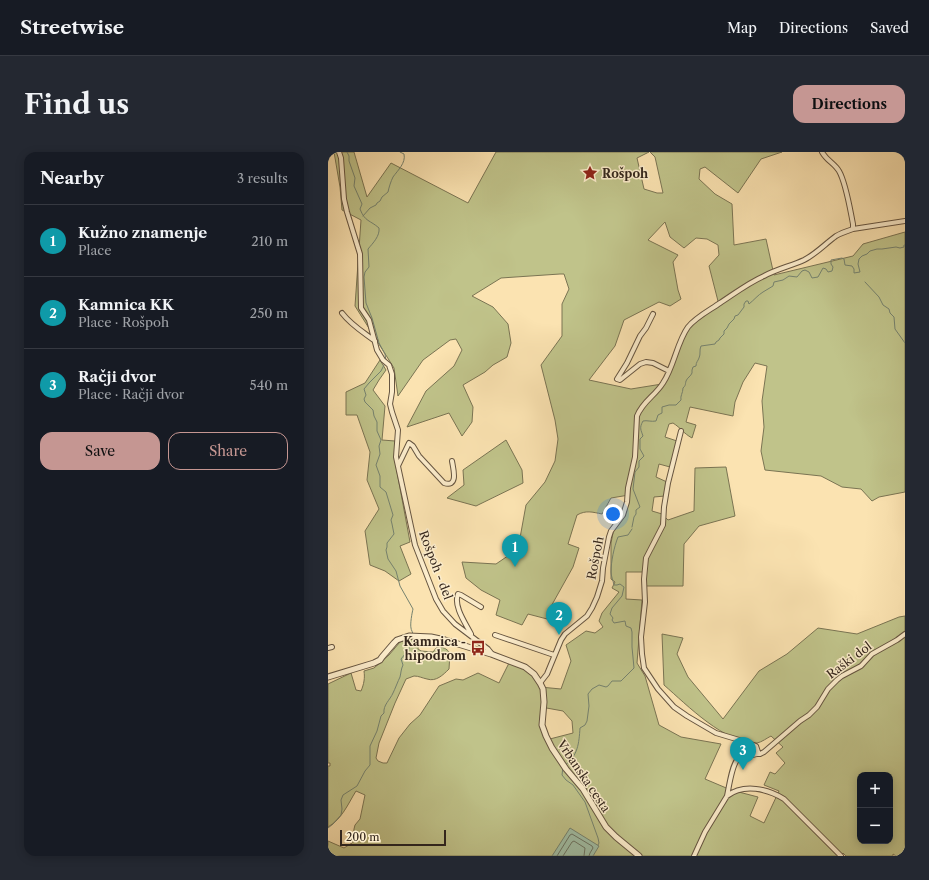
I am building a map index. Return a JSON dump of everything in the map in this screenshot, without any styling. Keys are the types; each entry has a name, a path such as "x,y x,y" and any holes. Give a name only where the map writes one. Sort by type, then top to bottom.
{"street":[{"path":"339,152 344,199 360,254 361,308 369,320 375,342"},
{"path":"822,152 838,169 842,176 853,224 852,229"},
{"name":"Rošpoh","path":"540,683 547,674 554,655 565,634 587,616 595,602 602,581 603,568 611,530 623,515 627,502 628,488 635,457 637,416 639,410 664,382 685,332 700,317 758,279 803,260 837,236 852,229 905,221"},
{"path":"342,313 353,326 375,342"},
{"path":"653,314 617,379 620,380 640,364 646,362 653,363 669,372"},
{"name":"Rošpoh - del","path":"375,342 383,360 389,365 392,374 390,404 398,430 396,457 415,545 436,599 443,611 455,624 488,649 492,655"},
{"path":"681,431 668,483 664,507 663,526 646,558 644,579 645,602 641,637 644,668 658,689 674,707 716,733 756,746 758,752 757,754"},
{"path":"398,466 409,444 413,446 444,483 448,484 452,483 454,477 452,460"},
{"name":"Rošpoh - del","path":"472,636 458,607 458,594 481,607"},
{"name":"Raški dol","path":"727,796 733,768 738,760 743,757 764,752 780,737 809,715 817,707 828,690 837,680 861,666 872,654 905,634"},
{"path":"328,677 374,663 380,660 397,640 409,636 418,636 445,640 492,655 525,668 534,674 540,683"},
{"path":"495,636 554,655"},
{"name":"Vrbanska cesta","path":"540,683 543,688 544,702 542,726 552,748 564,767 583,789 606,827 639,856"},
{"path":"694,856 704,832 727,796 732,792 743,788 761,790 776,794 790,805 841,856"}],"green space":[{"path":"334,152 354,152 367,197 391,163 468,203 496,152 649,152 637,158 644,189 657,193 663,193 655,157 650,152 782,152 761,159 738,193 705,167 700,169 699,179 715,194 732,204 734,245 766,239 774,275 853,256 863,244 905,232 905,492 879,497 872,501 861,489 842,487 821,476 765,470 761,451 764,427 762,401 767,366 755,363 743,382 735,402 733,416 690,407 686,422 696,425 692,438 673,423 669,424 665,437 677,441 670,467 659,464 656,477 667,482 665,496 654,497 652,511 662,514 668,520 694,511 695,468 726,467 735,516 699,526 684,544 683,586 646,586 645,572 626,572 626,599 642,600 637,663 645,676 659,725 681,737 721,744 705,779 731,790 758,797 750,816 764,823 779,791 764,785 770,772 775,774 785,763 776,753 783,747 771,736 757,743 745,742 732,737 707,722 664,685 662,634 683,638 677,654 688,677 723,719 759,671 787,654 818,628 857,634 905,616 905,856 896,856 893,854 893,856 846,856 843,853 841,856 328,856 328,841 344,848 352,843 355,825 360,819 365,795 356,791 341,816 328,827 328,766 330,766 330,763 328,763 328,684 351,673 356,690 361,691 364,681 364,671 374,668 389,655 400,642 410,639 418,640 418,649 421,651 433,652 437,647 439,647 446,649 450,653 449,669 439,677 433,680 417,676 406,679 379,743 376,758 378,761 383,763 387,763 399,738 410,724 420,715 439,686 456,679 463,680 478,673 499,683 509,663 524,667 533,676 540,687 561,689 571,661 566,645 586,631 595,633 603,627 599,621 602,613 619,592 612,588 615,582 611,579 611,543 613,531 622,519 629,501 629,495 611,498 602,514 586,512 577,515 568,544 579,548 573,567 549,610 551,620 528,614 522,625 496,615 500,600 481,590 466,578 462,562 496,564 518,549 526,505 545,482 555,461 558,439 555,420 541,365 562,336 562,304 569,289 564,274 501,278 472,296 493,307 508,324 511,343 507,357 463,385 473,407 472,422 462,436 449,413 407,427 426,391 454,366 462,350 456,339 450,340 423,360 398,396 394,368 355,306 361,220 342,210","holes":["665,222 670,237 684,248 696,238 707,239 718,245 719,255 709,266 719,305 688,328 662,384 631,389 589,380 615,346 624,320 659,302 670,306 681,299 673,262 678,255 648,240","541,707 563,711 572,721 573,733 546,740 540,722"]},
{"path":"380,360 386,370 373,390 385,406 382,440 395,441 395,461 410,542 400,546 411,574 399,581 385,571 370,565 365,531 379,509 367,480 370,452 357,415 346,415 346,392 365,383"},
{"path":"506,440 522,470 523,483 476,506 447,498 464,485 463,470"}],"water":[{"path":"570,828 599,846 593,856 552,856"}],"waterway":[{"path":"347,152 355,178 354,186 362,204 360,209 366,219 379,228 377,237 368,249 369,267 365,272 364,277 366,303 379,343 385,354 386,361"},
{"path":"363,216 388,192 393,177 404,160 404,154 400,152"},
{"path":"632,527 636,510 640,507 633,489 635,472 639,467 639,461 644,456 640,449 640,439 643,436 641,425 643,421 656,421 658,415 662,413 662,407 676,405 681,400 683,388 700,356 701,346 715,344 724,334 724,331 735,316 738,315 744,307 746,301 748,301 749,304 761,293 773,286 774,282 783,280 789,276 797,277 802,271 805,270 809,272 812,278 818,277 823,268 828,272 832,271 833,267 831,260 842,258 844,259 845,265 852,266 854,273 860,272 858,264 859,259 870,251 896,247 900,248 904,247 905,245"},
{"path":"865,282 879,297 883,305 889,309 890,313 894,317 895,329 905,343"},
{"path":"385,363 381,371 364,389 366,395 364,399 373,410 377,422 377,431 381,440 379,446 380,454 376,465 380,476 380,487 386,492 393,515 391,520 394,534 387,543 386,550 388,559 396,571 400,586 413,609 411,624 413,635"},
{"path":"565,765 573,758 577,749 580,728 585,725 587,721 589,706 588,694 592,689 599,685 606,687 612,681 621,681 634,668 631,628 626,626 625,621 614,623 610,614 612,608 622,596 624,587 620,584 614,585 611,574 614,550 618,537 628,535 632,529"},
{"path":"328,828 341,815 341,800 343,795 357,786 370,765 370,746 377,731 381,716 384,713 386,705 392,696 400,677 403,665 401,659 410,648 413,640"},
{"path":"563,767 562,775 573,785 585,802 598,838 598,845"}],"place":[{"name":"Rošpoh","path":"590,173"},
{"name":"Kužno znamenje","path":"515,567"},
{"name":"Kamnica KK","path":"559,635"},
{"name":"Kamnica - hipodrom","path":"478,648"},
{"name":"Račji dvor","path":"743,770"}]}
